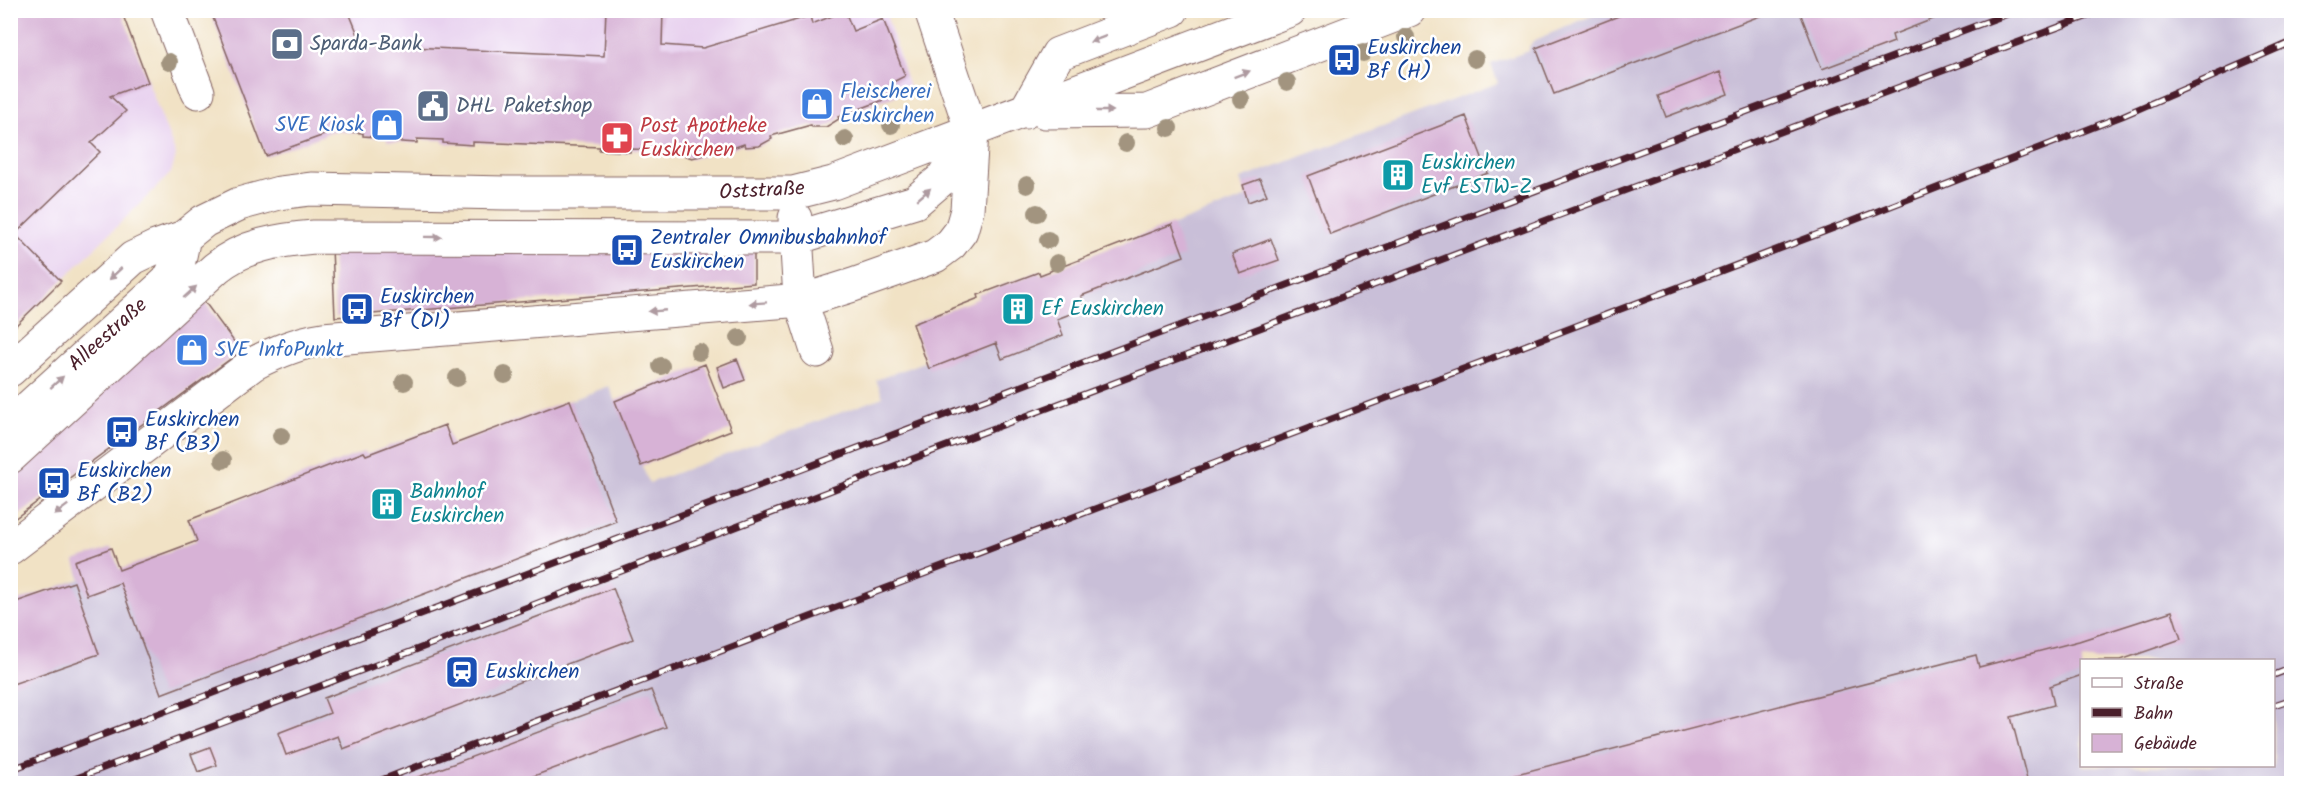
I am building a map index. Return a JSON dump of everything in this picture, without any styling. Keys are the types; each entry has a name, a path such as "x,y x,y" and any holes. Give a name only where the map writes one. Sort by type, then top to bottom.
{"street":[{"path":"167,10 198,92"},
{"path":"10,548 253,364 302,342 818,296 935,256 951,244 961,231 967,210 972,132 932,10"},
{"path":"1025,112 1058,54 1172,10"},
{"name":"Oststraße","path":"239,204 279,193 310,189 506,193 793,193 833,183 972,132 1258,17 1290,10"},
{"path":"1025,112 1147,111 1409,10"},
{"path":"10,457 216,268 227,259 257,246 287,239 314,237 796,238 915,202 942,179 972,132"},
{"path":"793,193 800,298 817,351"},
{"name":"Alleestraße","path":"10,370 133,258 184,237 204,221 239,204"},
{"name":"Alleestraße","path":"10,417 27,410 168,281 179,261 184,237"}],"shaded area":[{"path":"11,11 121,11 176,155 171,173 11,331"},
{"path":"210,11 885,11 910,90 839,117 826,127 812,127 811,125 772,136 772,139 759,146 745,147 744,144 727,150 726,147 706,150 705,155 692,159 677,151 631,149 630,152 599,150 599,147 474,142 473,145 418,139 417,143 387,141 387,138 363,136 363,133 335,131 266,156"},
{"name":"Bahnhof Euskirchen","path":"1603,11 2291,11 2291,783 11,783 10,604 80,579 75,561 111,548 120,570 196,541 189,520 364,452 366,455 445,425 452,445 609,386 649,483 883,397 876,380 926,361 913,324 979,299 978,295 1039,272 1041,275 1247,197 1241,179 1498,83 1491,64 1529,51 1533,41"}],"building":[{"path":"10,10 121,10 148,82 110,96 126,111 91,143 100,152 15,234 61,281 10,331"},
{"path":"210,10 348,10 361,42 369,45 604,56 606,10 663,10 662,45 703,48 810,16 812,24 845,11 853,31 883,19 905,76 893,82 897,95 838,117 839,119 826,127 812,127 811,125 771,136 772,139 759,146 745,147 744,144 727,150 726,147 705,150 705,155 692,158 677,153 678,151 630,149 630,152 599,150 600,147 473,142 473,145 417,139 417,143 387,141 388,138 363,136 363,133 335,131 266,156"},
{"path":"1099,10 1118,10 1118,11 1101,17"},
{"path":"1634,10 1773,11 1554,94 1536,48"},
{"path":"1799,10 1954,11 1892,35 1894,42 1822,69"},
{"path":"1720,72 1728,94 1666,117 1658,96"},
{"name":"Euskirchen Evf ESTW-Z","path":"1466,116 1488,173 1330,234 1308,176"},
{"path":"1260,179 1267,195 1248,202 1243,185"},
{"path":"1172,224 1184,256 1081,296 1086,308 1057,319 1063,335 1002,359 996,343 929,369 913,324 979,298 978,295 1039,272 1040,275"},
{"path":"1271,239 1279,260 1240,274 1232,254"},
{"path":"332,248 754,250 754,283 335,317"},
{"path":"201,297 241,351 10,522 10,472"},
{"path":"737,359 745,380 724,388 717,367"},
{"path":"705,364 731,430 641,466 615,401"},
{"path":"570,400 616,521 161,694 120,583 87,595 75,561 111,548 119,570 197,541 189,520 364,452 366,455 445,425 452,445"},
{"path":"74,582 99,654 10,685 10,604"},
{"path":"613,588 633,639 343,749 338,736 286,755 278,733 330,713 324,698"},
{"path":"2172,611 2181,639 2124,659 2080,659 2080,676 2050,686 2054,705 2011,717 2028,783 1482,783 1976,655 1979,667 2079,641"},
{"path":"651,690 666,727 515,783 402,783"},
{"path":"210,747 217,765 198,772 191,754"}],"railway":[{"path":"10,770 1561,181 2018,10"},
{"path":"61,784 928,453 2104,10"},
{"path":"371,784 1834,228 2122,116 2292,42"},
{"path":"2275,675 2292,668"},
{"path":"2275,705 2292,699"}],"place":[{"name":"Sparda-Bank","path":"287,44"},
{"name":"Euskirchen Bf (H)","path":"1344,60"},
{"name":"Fleischerei Euskirchen","path":"817,104"},
{"name":"DHL Paketshop","path":"433,106"},
{"name":"SVE Kiosk","path":"387,125"},
{"name":"Post Apotheke Euskirchen","path":"617,138"},
{"name":"Euskirchen Evf ESTW-Z","path":"1398,175"},
{"name":"Zentraler Omnibusbahnhof Euskirchen","path":"627,250"},
{"name":"Euskirchen Bf (D1)","path":"357,309"},
{"name":"Ef Euskirchen","path":"1018,309"},
{"name":"SVE InfoPunkt","path":"192,350"},
{"name":"Euskirchen Bf (B3)","path":"122,432"},
{"name":"Euskirchen Bf (B2)","path":"54,483"},
{"name":"Bahnhof Euskirchen","path":"387,504"},
{"name":"Euskirchen","path":"462,672"}]}
